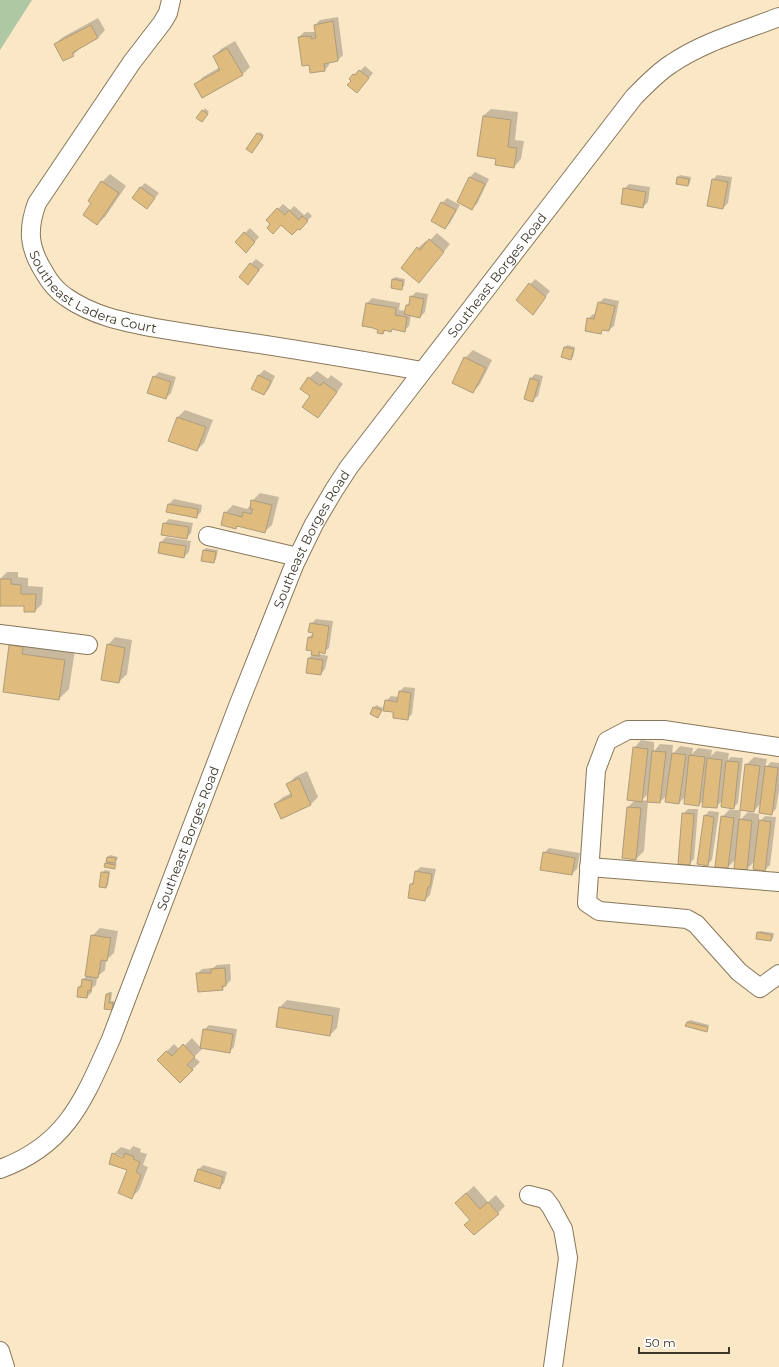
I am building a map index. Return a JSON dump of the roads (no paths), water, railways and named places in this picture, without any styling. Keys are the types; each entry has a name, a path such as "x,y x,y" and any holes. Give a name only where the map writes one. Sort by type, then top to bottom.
{"street":[{"name":"Southeast Ladera Court","path":"171,0 168,13 162,23 132,62 37,203 32,217 30,231 31,246 35,259 48,280 64,296 82,307 92,312 122,321 422,371"},
{"name":"Southeast Borges Road","path":"0,1169 16,1163 36,1152 55,1137 64,1127 80,1103 93,1078 111,1039 238,706 298,557 314,524 345,473 634,97 659,72 690,52 779,17"},
{"path":"208,536 298,557"},
{"path":"0,634 88,645"},
{"path":"779,747 664,730 628,730 607,741 596,770 587,903 599,911 687,919 696,924 740,972 760,988 779,974"},
{"path":"590,867 779,882"},
{"path":"529,1195 545,1199 551,1207 563,1229 568,1258 553,1367"},
{"path":"0,1351 5,1367"}]}
